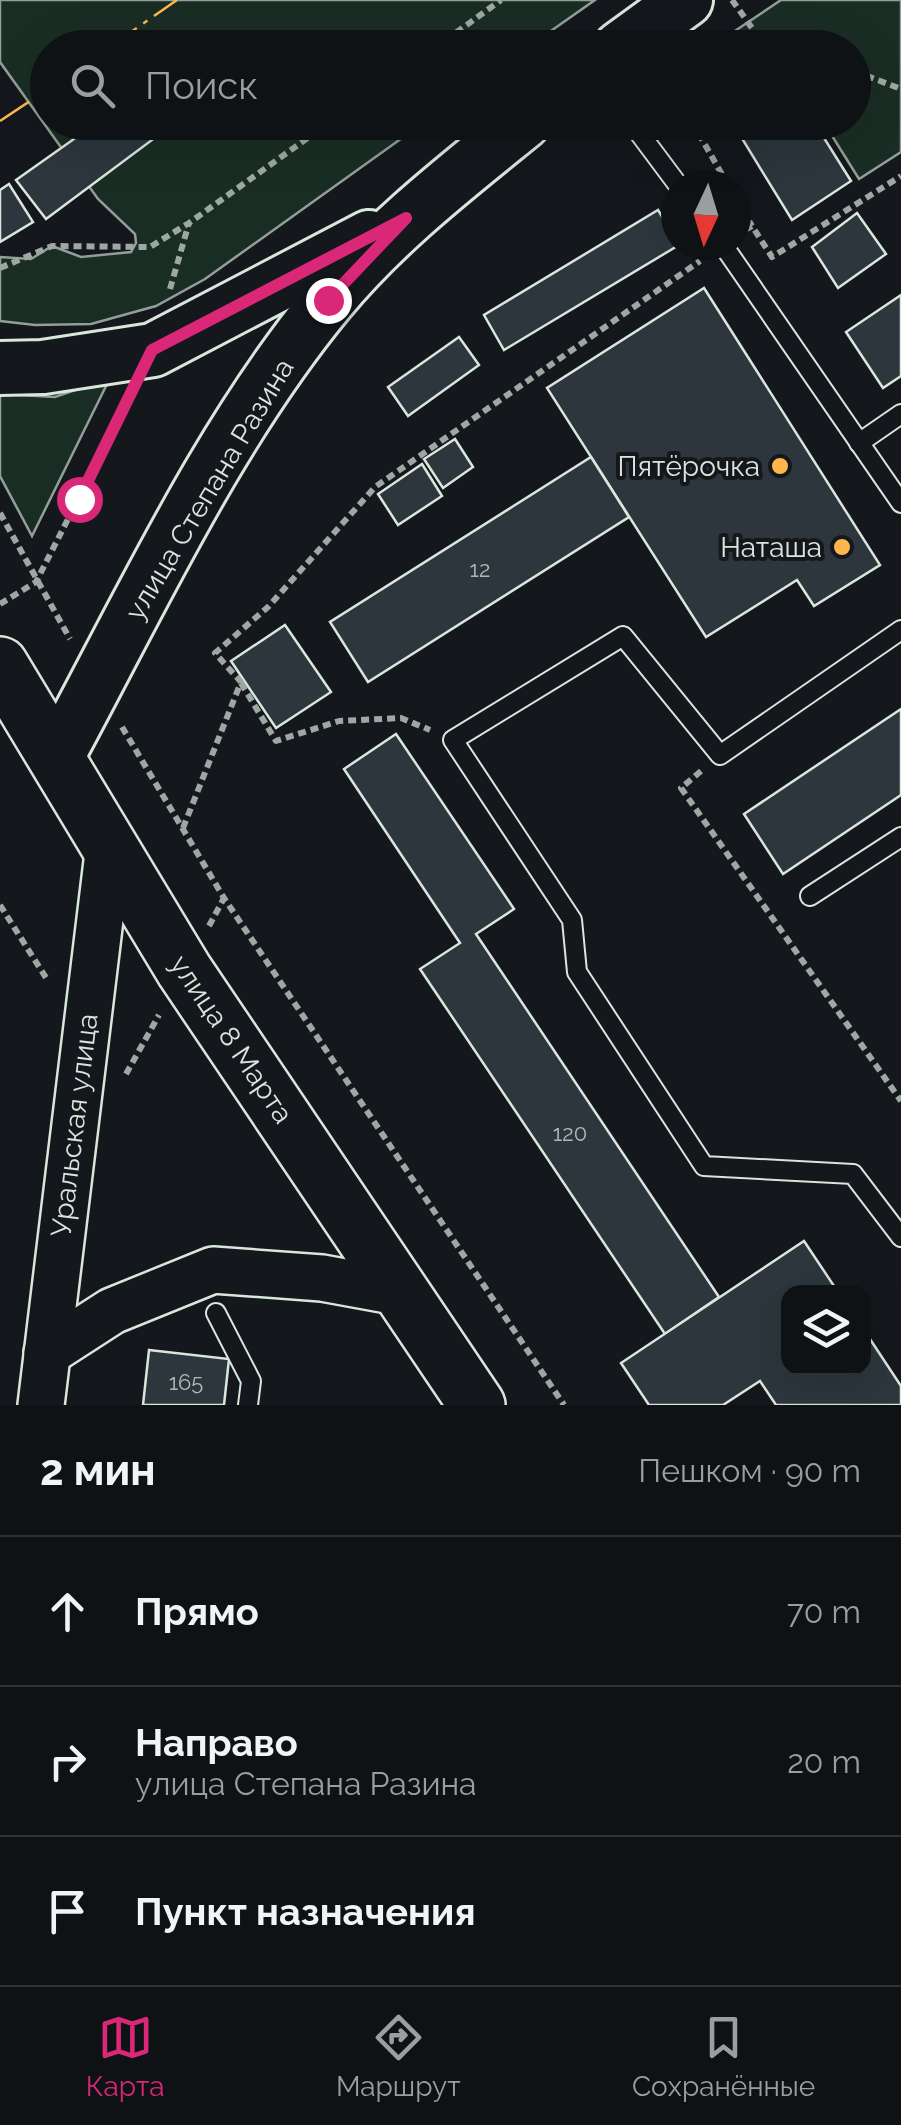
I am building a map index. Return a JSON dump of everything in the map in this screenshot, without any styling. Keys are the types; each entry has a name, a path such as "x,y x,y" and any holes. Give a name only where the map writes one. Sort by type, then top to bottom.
{"main road":[{"path":"645,30 686,0"},
{"name":"улица Степана Разина","path":"57,758 204,486 270,378 328,300 406,218 502,140"},
{"path":"0,368 44,367 152,350 406,218"},
{"name":"улица 8 Марта","path":"0,666 184,970 477,1405"}],"street":[{"name":"Уральская улица","path":"41,1405 110,845"},
{"path":"47,1353 112,1311 213,1270 322,1278 404,1294"}],"lane":[{"path":"644,140 667,170"},
{"path":"733,260 901,503"},
{"path":"859,442 901,414"},
{"path":"901,630 720,755 623,636 453,740 572,920 577,972 704,1166 853,1174 901,1237"},
{"path":"810,896 901,837"},
{"path":"216,1313 251,1381 248,1405"}],"path":[{"path":"460,30 501,0"},
{"path":"732,0 753,30"},
{"path":"871,77 901,88"},
{"path":"0,268 52,246 150,247 305,140"},
{"path":"702,140 719,170"},
{"path":"752,226 772,257 901,176"},
{"path":"0,604 36,582 152,350 189,223"},
{"path":"453,740 401,718 339,721 276,741 241,682 215,653 268,606 374,488 701,260"},
{"path":"0,513 36,582 224,898 564,1405"},
{"path":"182,829 241,682"},
{"path":"720,755 682,788 901,1101"},
{"path":"0,920 2,907"}],"green space":[{"path":"0,0 595,0 552,30 30,30 30,104 0,62"},
{"path":"781,0 901,0 901,152 859,179 835,140 871,140 871,30 736,30"},
{"path":"56,140 399,140 205,279 156,306 91,324 0,321 0,257 31,259 52,246 81,257 131,252 135,234 98,199"},
{"path":"110,378 32,536 0,476 0,394 55,397"}],"building":[{"path":"73,140 152,140 46,219 16,180"},
{"path":"743,140 825,140 851,181 792,220"},
{"path":"9,184 33,222 0,242 0,190"},
{"path":"658,210 661,215 661,256 504,350 484,315"},
{"path":"857,213 886,254 838,288 812,247"},
{"path":"704,288 880,565 814,606 797,580 706,637 547,388"},
{"path":"901,295 901,376 883,388 846,332"},
{"path":"459,337 479,365 408,416 388,387"},
{"path":"455,439 473,467 443,488 424,459"},
{"path":"591,457 629,517 368,682 330,622"},
{"path":"422,464 442,496 398,525 378,494"},
{"path":"285,625 331,692 276,728 231,661"},
{"path":"901,709 901,795 783,874 744,814"},
{"path":"396,734 514,909 476,934 719,1297 665,1334 420,969 460,943 344,769"},
{"path":"804,1241 833,1285 781,1285 781,1375 871,1375 871,1341 901,1386 901,1405 776,1405 760,1381 723,1405 649,1405 621,1363"},
{"path":"149,1350 229,1359 224,1405 143,1405"}],"power":[{"path":"134,30 177,0"},
{"path":"0,121 30,101"}],"place":[{"name":"Пятёрочка","path":"780,466"},
{"name":"Наташа","path":"842,547"}],"route":[{"path":"79,499 152,350 406,218 328,300"}]}
